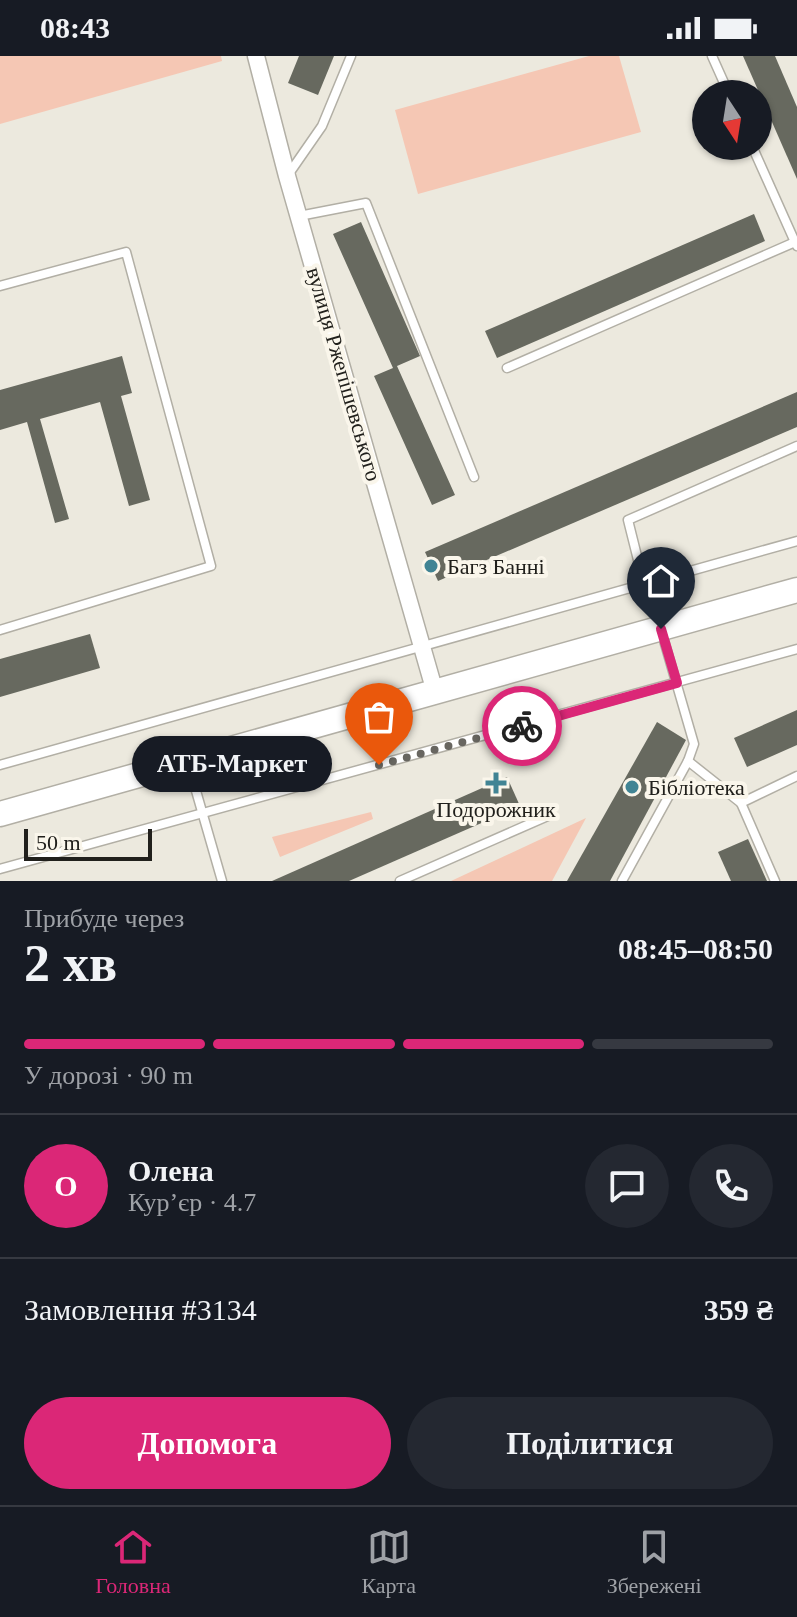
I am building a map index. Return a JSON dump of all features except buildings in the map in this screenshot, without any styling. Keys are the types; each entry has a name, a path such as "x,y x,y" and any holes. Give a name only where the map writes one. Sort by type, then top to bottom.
{"main road":[{"path":"0,814 797,590"}],"street":[{"name":"вулиця Ржепішевського","path":"256,56 287,176 435,692"}],"lane":[{"path":"287,176 322,126 351,56"},
{"path":"712,56 723,80"},
{"path":"507,368 796,244 758,160"},
{"path":"299,216 366,203 474,477"},
{"path":"0,286 126,252 211,566 0,630"},
{"path":"644,584 628,520 797,446"},
{"path":"0,765 797,541"},
{"path":"622,881 688,761 694,744 661,629"},
{"path":"0,869 797,649"},
{"path":"688,761 741,803 775,881"},
{"path":"188,763 221,881"},
{"path":"741,803 797,776"},
{"path":"400,881 550,815"}],"shaded area":[{"path":"0,56 221,56 222,61 0,124"},
{"path":"589,56 619,56 641,132 418,194 395,110"},
{"path":"371,812 373,819 280,857 272,837"},
{"path":"586,818 552,881 451,881"}],"way so far":[{"path":"379,765 522,726"}],"place":[{"name":"Багз Банні","path":"431,566"},
{"name":"АТБ-Маркет","path":"379,765"},
{"name":"Подорожник","path":"496,783"},
{"name":"Бібліотека","path":"632,787"}],"route":[{"path":"522,726 677,683 661,629"}]}
